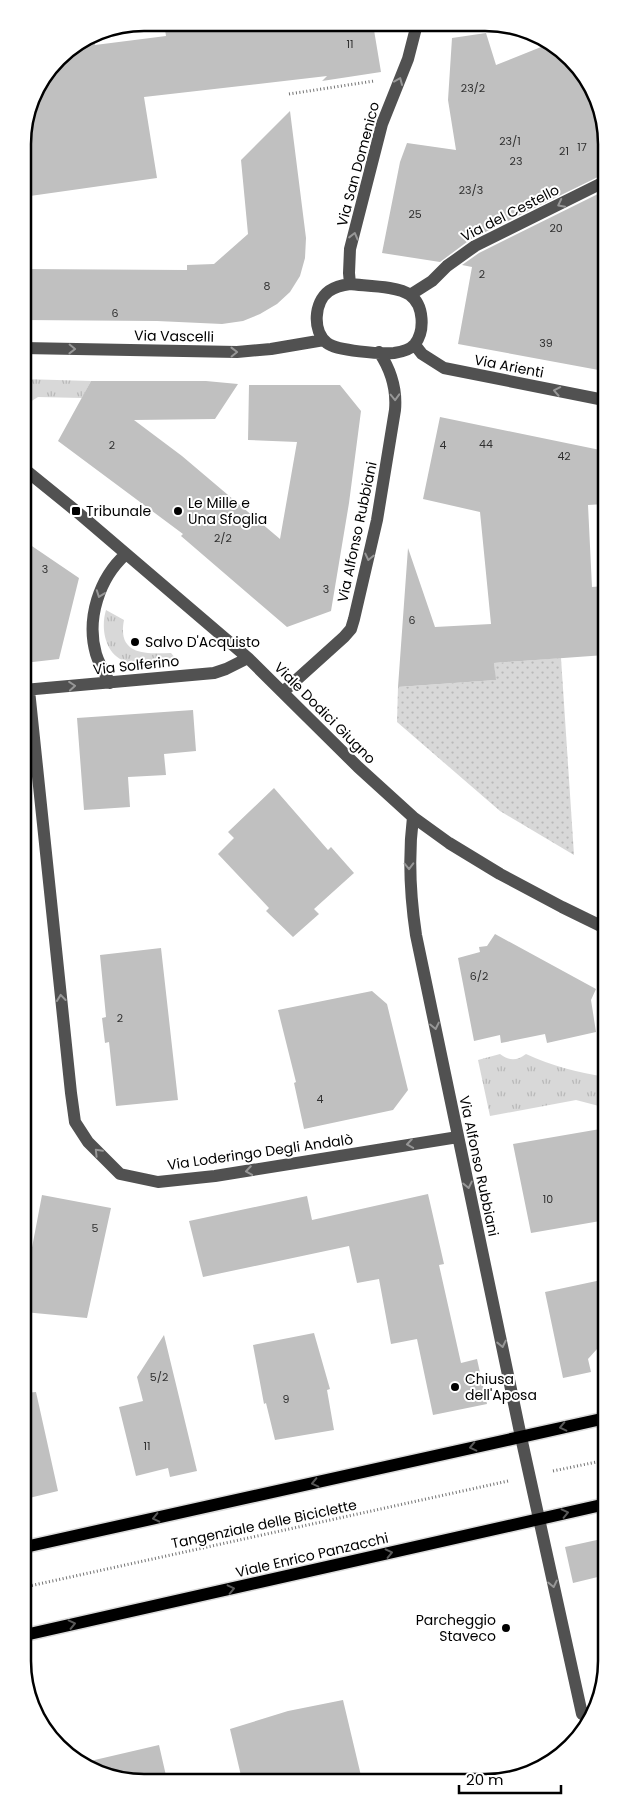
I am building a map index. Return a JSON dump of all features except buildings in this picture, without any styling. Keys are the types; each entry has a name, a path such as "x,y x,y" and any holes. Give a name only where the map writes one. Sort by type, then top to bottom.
{"main road":[{"path":"31,1546 598,1420"},
{"name":"Viale Enrico Panzacchi","path":"31,1634 598,1506"}],"street":[{"name":"Via San Domenico","path":"350,284 350,250 382,124 408,59 414,31"},
{"name":"Via del Cestello","path":"410,295 432,281 447,266 475,246 598,185"},
{"path":"350,284 400,290 410,295 416,301 421,312 422,323 415,345 405,352 393,353 340,349 324,340 316,321 318,307 322,298 328,291 344,285 350,284"},
{"name":"Via Vascelli","path":"31,348 236,352 271,349 324,340"},
{"name":"Via Arienti","path":"415,345 422,354 444,368 598,399"},
{"name":"Via Alfonso Rubbiani","path":"283,692 344,637 354,619 377,520 396,403 391,372 379,352"},
{"name":"Viale Dodici Giugno","path":"31,475 248,658 358,767 413,817 449,843 500,874 598,925"},
{"path":"110,683 97,657 93,626 96,604 107,577 117,562 126,554"},
{"name":"Via Solferino","path":"31,690 214,673 248,658"},
{"name":"Via Loderingo Degli Andalò","path":"31,735 75,1122 88,1142 120,1174 158,1182 215,1176 458,1136"},
{"name":"Via Alfonso Rubbiani","path":"413,817 409,857 416,935 521,1437 582,1714 584,1714"}],"path":[{"path":"289,94 381,79"},
{"path":"560,1470 598,1462"},
{"name":"Tangenziale delle Biciclette","path":"31,1586 508,1481"}],"green space":[{"path":"31,379 91,381 82,398 38,397 31,401"},
{"path":"106,610 124,620 123,632 129,646 143,652 171,653 176,659 127,662 120,659 110,648 104,634"},
{"path":"561,658 574,855 500,811 397,722 398,687 495,680 494,663"},
{"path":"500,1054 513,1059 526,1054 545,1062 598,1076 598,1106 576,1100 490,1116 478,1060"}],"place":[{"name":"Tribunale","path":"76,511"},
{"name":"Le Mille e Una Sfoglia","path":"178,511"},
{"name":"Salvo D'Acquisto","path":"135,642"},
{"name":"Chiusa dell'Aposa","path":"455,1387"},
{"name":"Parcheggio Staveco","path":"506,1628"}]}
